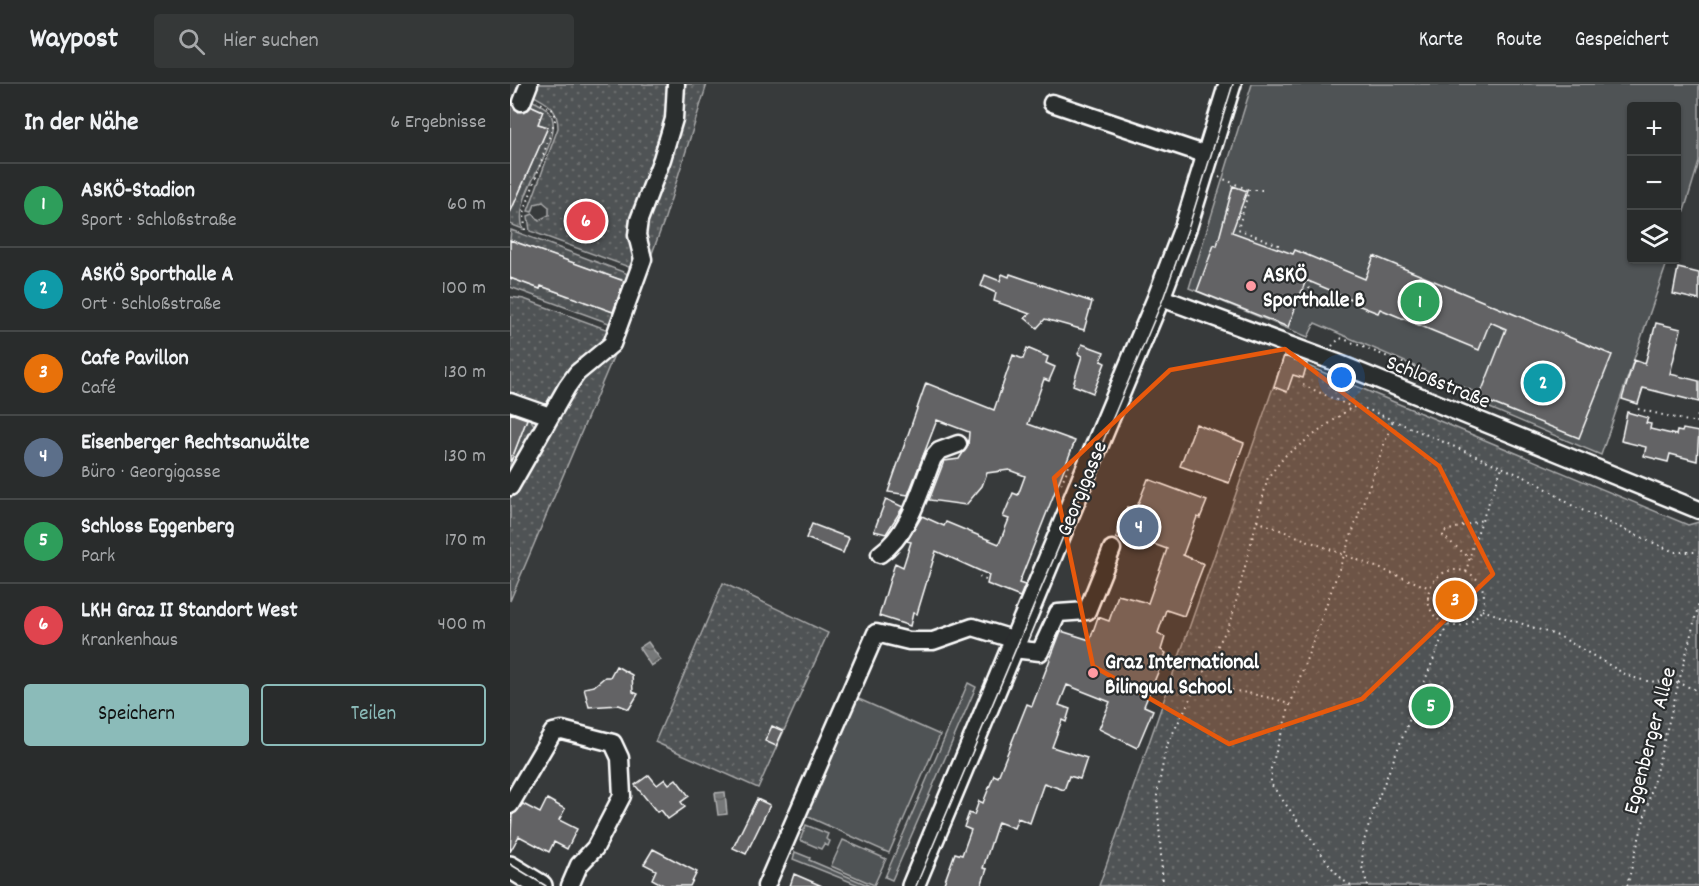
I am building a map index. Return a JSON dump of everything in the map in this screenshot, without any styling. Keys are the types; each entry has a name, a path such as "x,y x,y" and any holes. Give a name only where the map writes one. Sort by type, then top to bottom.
{"main road":[{"name":"Georgigasse","path":"913,886 1159,297 1186,226 1230,84"},
{"path":"510,867 541,886"}],"street":[{"path":"510,487 577,373 612,344 643,260 637,235 639,220 671,129 676,84"},
{"path":"1052,103 1207,155"},
{"name":"Schloßstraße","path":"1159,297 1335,362 1699,510"},
{"path":"510,402 550,416"},
{"path":"880,554 892,546 901,533 933,458 939,451 958,444"},
{"path":"766,886 876,633 909,641 933,641 973,627 1040,652 1058,613 1087,611 1112,549"},
{"path":"510,805 553,732 562,730 613,743 620,758 622,796 595,848 579,865 570,886"}],"path":[{"path":"525,94 553,110 556,117 524,213 525,230"},
{"path":"1219,176 1249,190 1262,190"},
{"path":"1249,190 1238,229 1281,246"},
{"path":"1309,289 1311,282"},
{"path":"1303,385 1352,407 1367,408 1536,482 1573,506 1674,552 1699,552"},
{"path":"1163,886 1157,795 1166,747 1231,621 1268,477 1286,455 1352,407"},
{"path":"1638,409 1696,423 1699,410"},
{"path":"1353,886 1344,881 1332,868 1271,784 1271,768 1290,705 1393,420"},
{"path":"1466,572 1502,467"},
{"path":"1471,560 1443,536 1443,532 1482,520"},
{"path":"1257,521 1430,588"},
{"path":"1458,570 1466,572 1480,584 1484,601 1482,610 1477,617 1463,626 1447,625 1432,614 1428,597 1430,588 1441,574 1458,570"},
{"path":"979,577 988,580"},
{"name":"Eggenberger Allee","path":"1627,886 1699,603"},
{"path":"1482,610 1562,637 1628,676 1646,681 1678,683 1699,691"},
{"path":"1368,886 1362,867 1363,844 1374,809 1447,625"},
{"path":"1198,683 1276,699 1290,705"}],"highlighted area":[{"path":"1285,349 1439,466 1493,574 1362,699 1229,744 1093,666 1054,478 1170,370"}],"shaded area":[{"path":"531,84 674,84 673,108 638,218 637,270 530,231 528,216 533,214 539,220 549,215 549,207 543,202 535,204 532,212 528,211 558,128 556,115 550,106 528,93"},
{"path":"678,84 707,84 664,221 619,343 510,601 510,493 575,383 619,331 639,236"},
{"path":"1252,84 1699,84 1699,162 1681,221 1681,102 1627,102 1627,264 1667,264 1601,455 1471,400 1475,392 1315,323 1308,337 1189,288"},
{"path":"526,98 548,110 552,117 553,129 550,142 524,200 521,215 523,229 510,224 510,213 548,127 538,124 542,111 524,103"},
{"path":"511,230 626,273 630,281 617,326 510,287 510,278 540,289 541,286 614,312 626,282 510,240"},
{"path":"510,297 524,299 614,332 547,407 510,398"},
{"path":"1284,356 1688,525 1699,522 1699,886 1099,886"},
{"path":"510,408 529,417 536,428 510,479 510,464 527,419 510,413"},
{"path":"723,583 828,633 758,788 655,742"},
{"path":"968,683 976,687 892,880 885,877"},
{"path":"854,697 940,735 889,853 802,814"},
{"path":"806,825 828,834 826,839 830,841 828,846 824,844 821,849 800,840"},
{"path":"843,840 886,859 874,885 831,866"},
{"path":"795,852 870,886 861,886 793,859"}],"water":[{"path":"648,642 661,660 651,666 639,648"},
{"path":"725,792 727,814 718,815 715,793"}],"building":[{"path":"510,98 514,108 519,112 528,110 532,106 543,111 538,124 548,127 510,213"},
{"path":"1233,186 1247,191 1232,232 1293,254 1295,250 1365,279 1374,256 1612,355 1579,438 1479,398 1506,329 1490,322 1479,350 1380,309 1378,313 1355,304 1356,301 1306,280 1288,327 1197,291 1214,245 1217,246"},
{"path":"510,240 624,281 613,312 541,286 540,289 510,278"},
{"path":"1678,268 1699,273 1699,300 1673,294"},
{"path":"1002,274 1009,277 1010,274 1092,302 1084,330 1045,319 1037,328 1025,318 1030,314 994,301 996,293 981,286 985,275 1000,281"},
{"path":"1656,323 1681,329 1670,374 1699,381 1699,402 1643,388 1638,404 1622,399 1634,360 1645,364"},
{"path":"1082,344 1104,352 1101,361 1105,363 1093,393 1073,385 1082,356 1078,354"},
{"path":"1027,348 1048,357 1046,363 1055,367 1049,381 1044,379 1028,424 1075,441 1019,583 1025,585 1020,597 987,584 989,575 936,551 917,614 913,613 910,626 879,616 895,563 903,567 911,542 907,541 922,516 944,526 946,522 999,544 1009,519 1003,517 1013,493 1018,495 1025,476 1009,470 987,473 982,486 966,505 929,500 944,461 959,459 968,445 969,432 937,420 908,495 888,492 926,383 994,410 1013,355 1023,359"},
{"path":"1284,356 1307,364 1303,378 1293,375 1287,392 1274,387"},
{"path":"1627,412 1648,418 1646,423 1651,424 1650,429 1676,435 1677,431 1682,432 1683,429 1699,432 1697,461 1670,454 1668,462 1644,456 1646,447 1621,441"},
{"path":"510,413 527,419 511,461 510,461"},
{"path":"1196,424 1244,443 1229,483 1180,466"},
{"path":"1148,479 1207,501 1200,518 1197,517 1183,555 1204,564 1184,616 1166,610 1158,633 1165,637 1161,650 1166,653 1144,706 1153,710 1137,748 1099,729 1110,702 1067,685 1059,705 1070,709 1066,722 1062,720 1052,747 1087,758 1080,779 1069,776 1064,790 1044,783 1030,823 1018,818 1014,828 998,822 983,868 987,869 981,886 943,886 955,853 962,855 971,830 964,827 969,813 974,815 979,801 983,803 994,775 998,777 1027,704 1032,706 1061,631 1090,640 1098,617 1109,621 1118,595 1148,603 1167,549 1145,541 1142,548 1116,538 1127,507 1136,509"},
{"path":"886,499 903,507 886,534 874,531"},
{"path":"812,524 849,538 843,553 806,538"},
{"path":"1455,586 1465,590 1469,600 1465,610 1455,614 1445,610 1441,600 1445,590"},
{"path":"616,666 632,675 633,692 638,694 629,709 619,705 589,707 584,688 594,686 605,677 610,677"},
{"path":"772,726 783,731 776,746 765,741"},
{"path":"649,775 657,785 665,779 669,784 676,779 689,796 681,802 685,807 668,819 661,810 657,812 635,785"},
{"path":"547,799 565,809 559,820 577,829 567,849 554,842 549,852 519,836 510,852 512,815 523,804 540,813"},
{"path":"757,799 770,805 746,854 733,848"},
{"path":"653,849 697,872 690,886 665,886 652,879 656,870 644,864"},
{"path":"794,874 822,886 790,886"}],"tram line":[{"path":"916,886 1163,299 1189,226 1233,84"},
{"path":"510,864 546,886"}],"place":[{"name":"LKH Graz II Standort West","path":"586,221"},
{"name":"ASKÖ Sporthalle B","path":"1251,286"},
{"name":"ASKÖ-Stadion","path":"1420,302"},
{"name":"ASKÖ Sporthalle A","path":"1543,383"},
{"name":"Eisenberger Rechtsanwälte","path":"1139,527"},
{"name":"Cafe Pavillon","path":"1455,600"},
{"name":"Graz International Bilingual School","path":"1093,673"},
{"name":"Schloss Eggenberg","path":"1431,706"}]}
